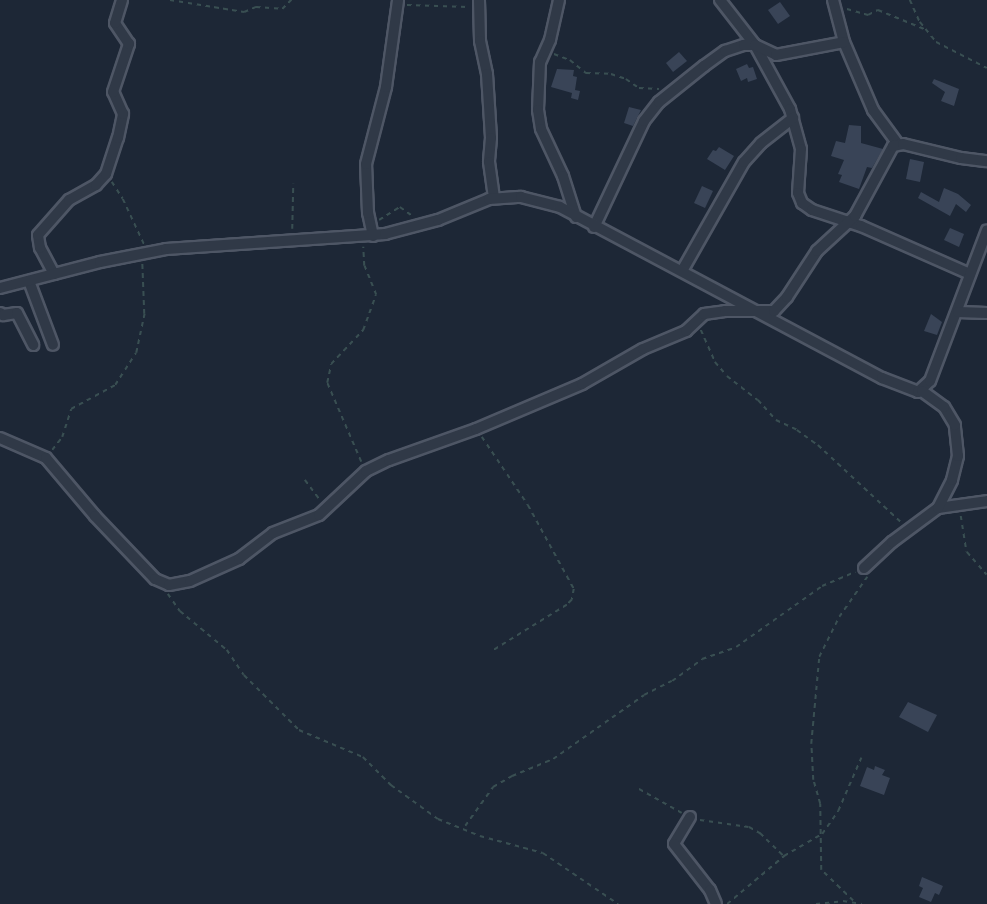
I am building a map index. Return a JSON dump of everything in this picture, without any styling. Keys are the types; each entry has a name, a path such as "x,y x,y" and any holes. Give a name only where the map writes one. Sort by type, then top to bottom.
{"street":[{"path":"54,274 40,248 38,235 69,200 96,185 106,174 117,144 123,114 113,92 129,49 126,38 115,23 122,0"},
{"path":"559,0 550,40 540,62 538,110 541,129 562,176 577,218"},
{"path":"720,0 754,45 793,118 801,149 799,199 812,210 849,222 970,274"},
{"path":"833,0 844,42 873,110 898,144 987,161"},
{"path":"369,237 366,164 386,87 397,3"},
{"path":"479,4 480,41 487,74 491,138 489,162 494,198"},
{"path":"594,227 644,121 675,88 725,51 744,45 754,45 776,55 844,42"},
{"path":"682,271 744,162 762,143 793,118"},
{"path":"0,438 46,458 95,516 155,579 169,585 190,581 225,566 273,533 309,520 330,507 366,471 389,459 476,429 582,384 643,349 686,331 698,320 712,312 758,313 774,311 781,307 817,251 849,222 863,202 888,152 898,144"},
{"path":"0,288 144,252 215,244 369,237 419,226 494,198 521,197 544,202 577,218 892,383 915,392 922,391 930,381 958,312 987,230"},
{"path":"29,281 53,345"},
{"path":"958,312 987,313"},
{"path":"0,313 3,315 17,313 33,345"},
{"path":"922,391 949,414 957,438 956,468 938,508"},
{"path":"864,568 910,528 938,508 960,503 987,501"},
{"path":"690,816 674,844 710,890 716,904"}],"path":[{"path":"170,0 244,12 256,7 282,9 291,0"},
{"path":"910,0 925,29 943,46 987,68"},
{"path":"397,3 479,4"},
{"path":"844,8 868,15 875,10 888,13 925,29"},
{"path":"550,40 556,56 570,60 586,73 616,76 642,89 675,88"},
{"path":"46,458 62,437 71,409 115,385 136,353 142,334 144,252 123,199 106,174"},
{"path":"290,242 294,206 293,184"},
{"path":"370,224 401,207 419,226"},
{"path":"366,471 352,446 327,383 330,364 363,330 376,295 362,255 369,237"},
{"path":"698,320 715,362 727,376 758,400 776,420 797,430 818,445 910,528"},
{"path":"476,429 528,505 574,590 572,600 567,605 491,652"},
{"path":"305,480 322,503 330,507"},
{"path":"960,503 961,525 968,552 987,575"},
{"path":"853,901 821,870 822,834 819,797 812,771 811,744 819,657 839,617 864,582 877,555"},
{"path":"465,828 474,811 494,787 512,776 553,759 644,695 672,681 702,658 736,647 822,586 864,568"},
{"path":"169,585 167,594 180,611 227,650 244,675 292,725 363,757 391,785 438,819 480,836 543,853 618,904"},
{"path":"727,904 784,856 822,834 838,812 861,758"},
{"path":"639,789 690,816 749,827 760,833 784,856"},
{"path":"816,904 853,901 862,904"}],"building":[{"path":"780,2 790,16 778,24 768,10"},
{"path":"679,52 687,61 673,72 666,63"},
{"path":"747,64 749,68 753,67 757,79 748,82 747,78 741,81 736,69"},
{"path":"557,69 574,70 573,76 577,77 575,90 580,91 578,100 571,98 572,93 551,87"},
{"path":"934,79 959,89 954,106 941,101 945,92 932,83"},
{"path":"629,107 641,110 633,126 624,123"},
{"path":"849,125 861,126 861,143 883,149 872,168 867,167 859,189 839,182 842,175 838,174 844,160 831,156 836,141 845,143"},
{"path":"719,147 734,156 725,170 707,159 713,150 716,151"},
{"path":"910,159 924,162 920,182 906,179"},
{"path":"702,186 713,191 705,208 694,203"},
{"path":"944,188 958,194 971,205 966,212 956,204 950,216 918,198 921,192 939,202"},
{"path":"950,228 964,234 959,247 944,240"},
{"path":"931,314 942,322 937,335 924,331"},
{"path":"908,702 937,715 928,732 899,717"},
{"path":"875,766 885,770 882,775 890,778 884,795 860,786 867,767 874,770"},
{"path":"922,877 943,886 939,895 935,893 931,902 919,897 923,888 919,886"}]}
